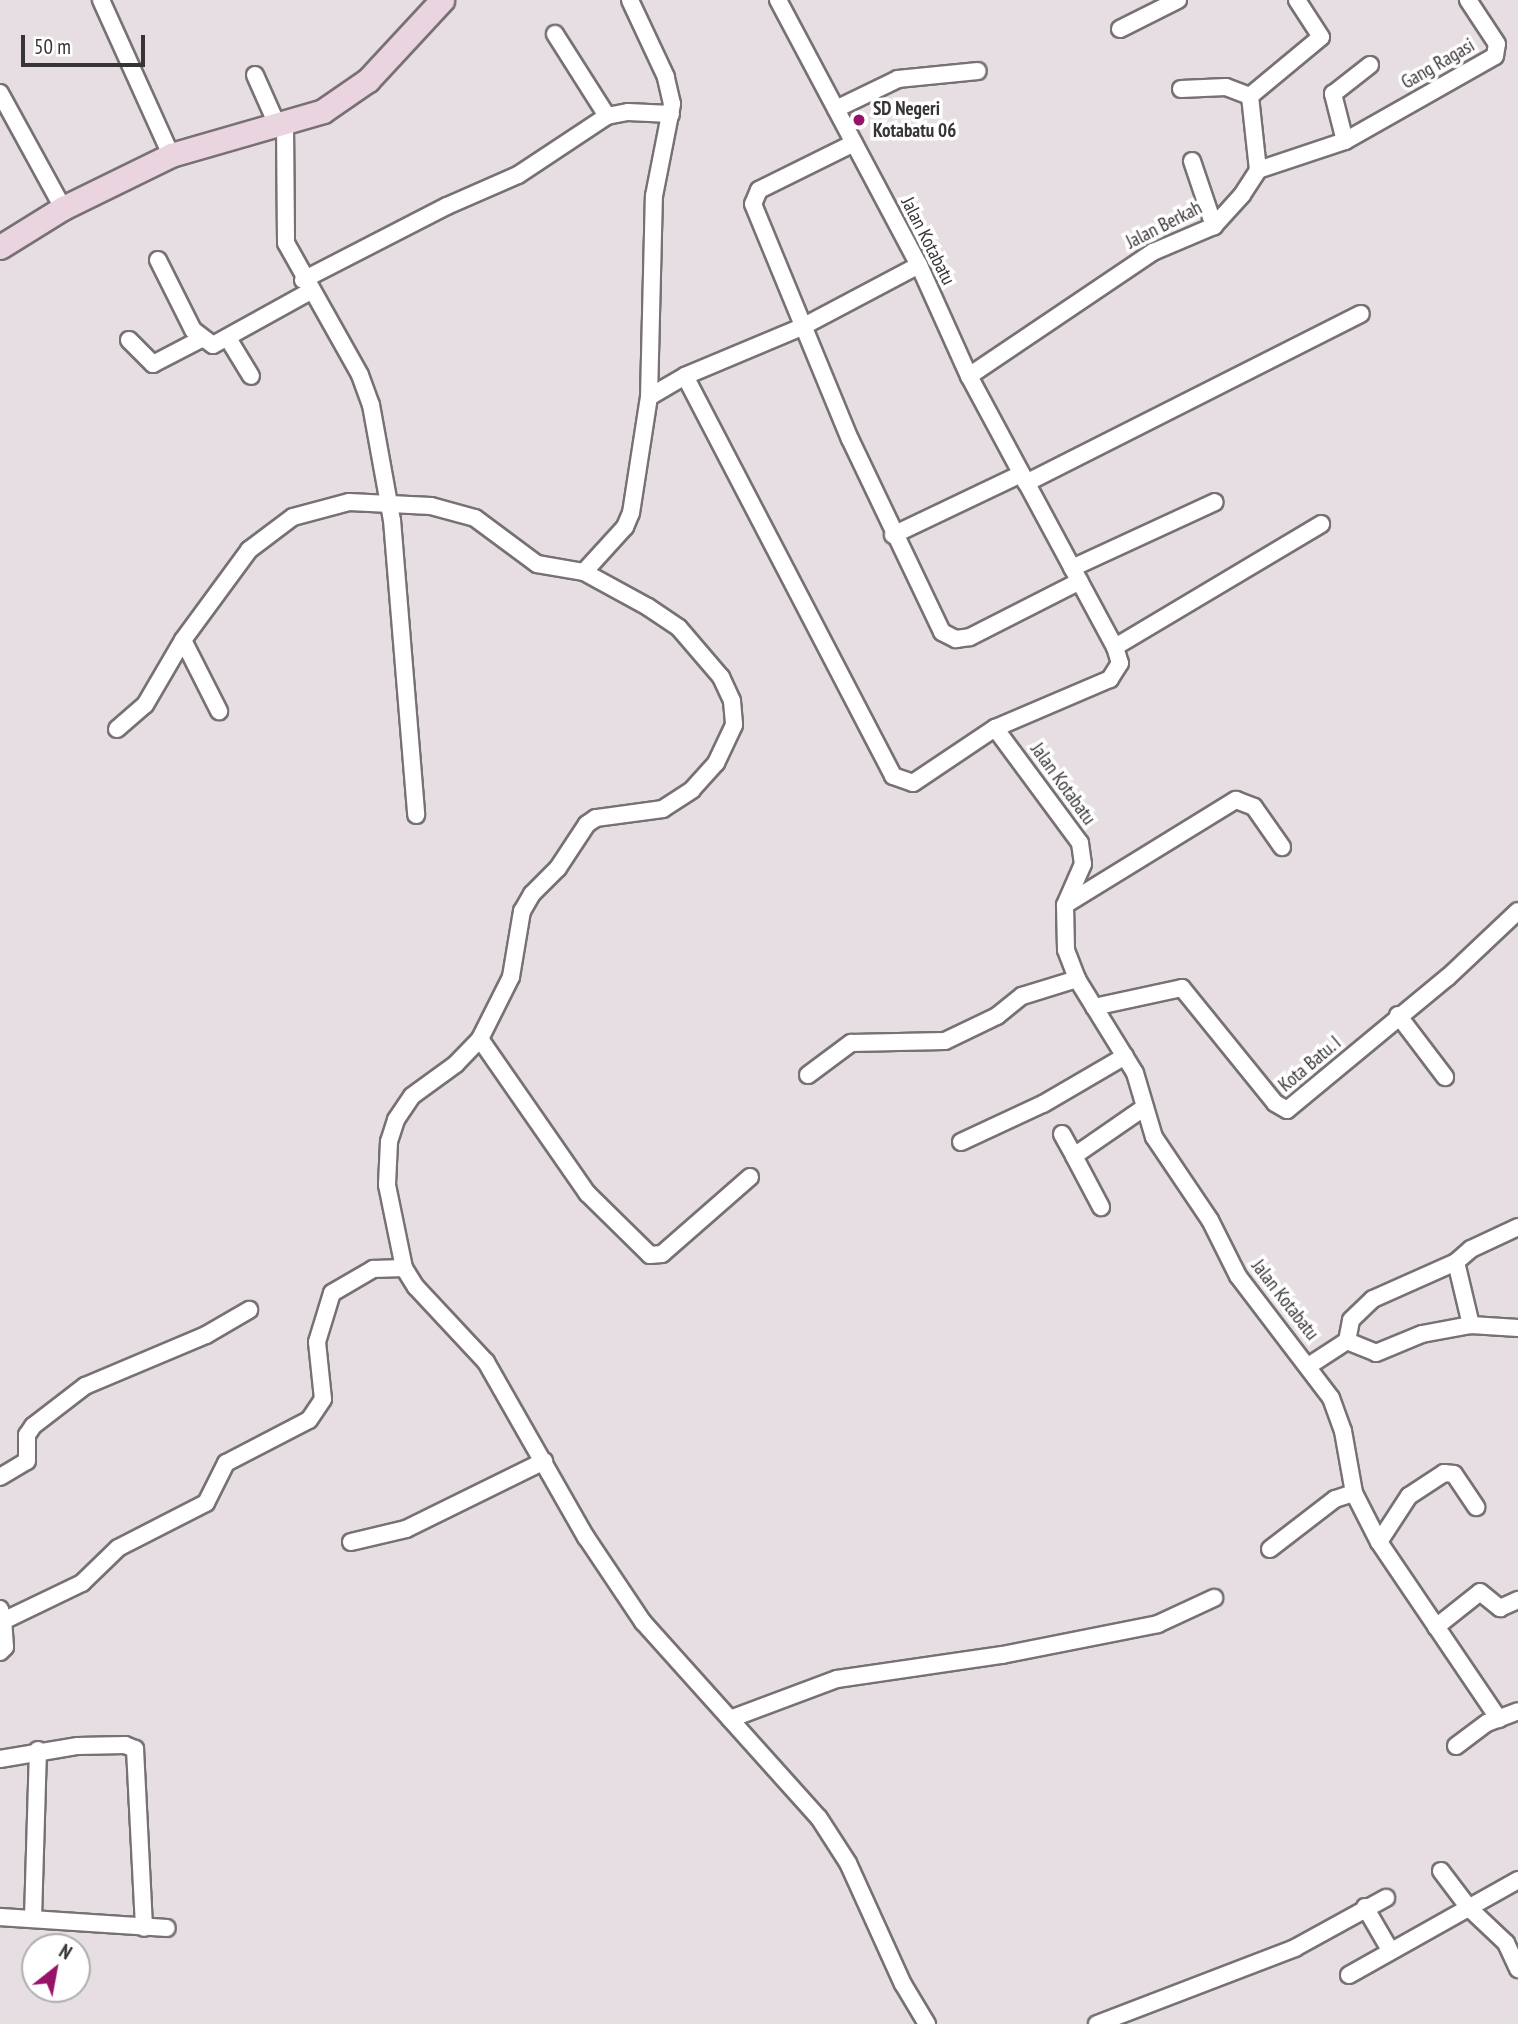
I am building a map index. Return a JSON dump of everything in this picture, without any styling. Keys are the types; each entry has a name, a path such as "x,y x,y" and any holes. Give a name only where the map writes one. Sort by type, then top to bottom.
{"main road":[{"path":"0,247 63,208 171,155 281,126 323,111 357,90 442,0"}],"street":[{"path":"101,0 171,155"},
{"path":"584,572 625,527 631,513 649,397 654,196 671,114 672,92 630,0"},
{"name":"Jalan Kotabatu","path":"778,0 919,265 969,376 1115,647"},
{"path":"1120,29 1178,0"},
{"path":"1250,96 1320,40 1320,33 1297,0"},
{"name":"Gang Ragasi","path":"1345,141 1495,56 1497,44 1468,0"},
{"path":"555,34 607,116"},
{"path":"1250,96 1258,170 1345,141 1333,107 1334,94 1370,65"},
{"path":"836,109 898,79 978,71"},
{"path":"255,75 281,126 283,231 306,286 366,388 390,502 416,815"},
{"path":"1181,89 1226,87 1250,96"},
{"path":"0,93 63,208"},
{"path":"158,260 201,339 213,345 229,341 306,286 447,206 518,175 607,116 628,112 671,114"},
{"path":"854,143 754,196 802,327 893,535 942,632 956,639 970,637 1076,574 1214,502"},
{"path":"1192,160 1214,226"},
{"name":"Jalan Berkah","path":"969,376 1153,252 1214,226 1258,170"},
{"path":"649,397 685,376 802,327 919,265"},
{"path":"893,535 1023,479 1361,314"},
{"path":"129,340 153,363 201,339"},
{"path":"229,341 251,376"},
{"path":"685,376 893,776 913,782 995,728 1110,679 1120,663 1115,647 1321,524"},
{"path":"117,729 145,705 183,640 249,550 293,517 322,505 390,502 461,512 505,537 537,564 584,572 648,607 703,652 732,701 734,725 716,763 679,801 646,815 596,818 587,824 558,868 526,902 511,977 480,1039 456,1064 412,1096 389,1142 387,1185 404,1268 486,1362 616,1585 819,1818 842,1853 928,2024"},
{"path":"183,640 219,711"},
{"name":"Jalan Kotabatu","path":"995,728 1080,843 1083,864 1065,905 1066,950 1077,979 1125,1056 1154,1137 1210,1220 1238,1276 1310,1365 1331,1398 1343,1431 1354,1493 1379,1542 1499,1719"},
{"path":"1065,905 1236,800 1254,807 1282,847"},
{"name":"Kota Batu. I","path":"1094,1006 1177,986 1187,991 1275,1102 1287,1110 1398,1015 1448,977 1518,911"},
{"path":"808,1075 851,1043 945,1041 997,1016 1022,996 1077,979"},
{"path":"1398,1015 1445,1077"},
{"path":"480,1039 587,1193 650,1255 662,1254 750,1177"},
{"path":"961,1142 1043,1104 1125,1056"},
{"path":"1074,1156 1145,1107"},
{"path":"1062,1134 1101,1207"},
{"path":"1310,1365 1347,1341 1351,1320 1365,1304 1456,1262 1488,1240 1518,1227"},
{"path":"1456,1262 1471,1325"},
{"path":"0,1652 5,1647 2,1615 82,1583 118,1548 206,1503 226,1463 309,1420 323,1399 317,1342 331,1293 373,1269 404,1268"},
{"path":"0,1477 27,1461 27,1435 33,1426 85,1386 206,1335 249,1310"},
{"path":"1347,1341 1362,1351 1376,1353 1422,1334 1471,1325 1518,1328"},
{"path":"351,1542 406,1529 544,1461"},
{"path":"1379,1542 1409,1496 1444,1473 1454,1474 1476,1507"},
{"path":"1270,1549 1335,1499 1354,1493"},
{"path":"1436,1627 1479,1592 1500,1608 1518,1600"},
{"path":"730,1719 837,1679 988,1658 1158,1624 1214,1598"},
{"path":"1457,1746 1499,1719 1518,1711"},
{"path":"0,1759 38,1751 125,1745 137,1752 144,1928"},
{"path":"33,1918 38,1751"},
{"path":"1441,1871 1469,1908 1506,1943 1518,1969"},
{"path":"1349,1975 1518,1880"},
{"path":"1097,2024 1295,1948 1365,1907 1386,1898"},
{"path":"1365,1907 1390,1950"},
{"path":"0,1917 167,1928"}],"place":[{"name":"SD Negeri Kotabatu 06","path":"859,120"}]}
